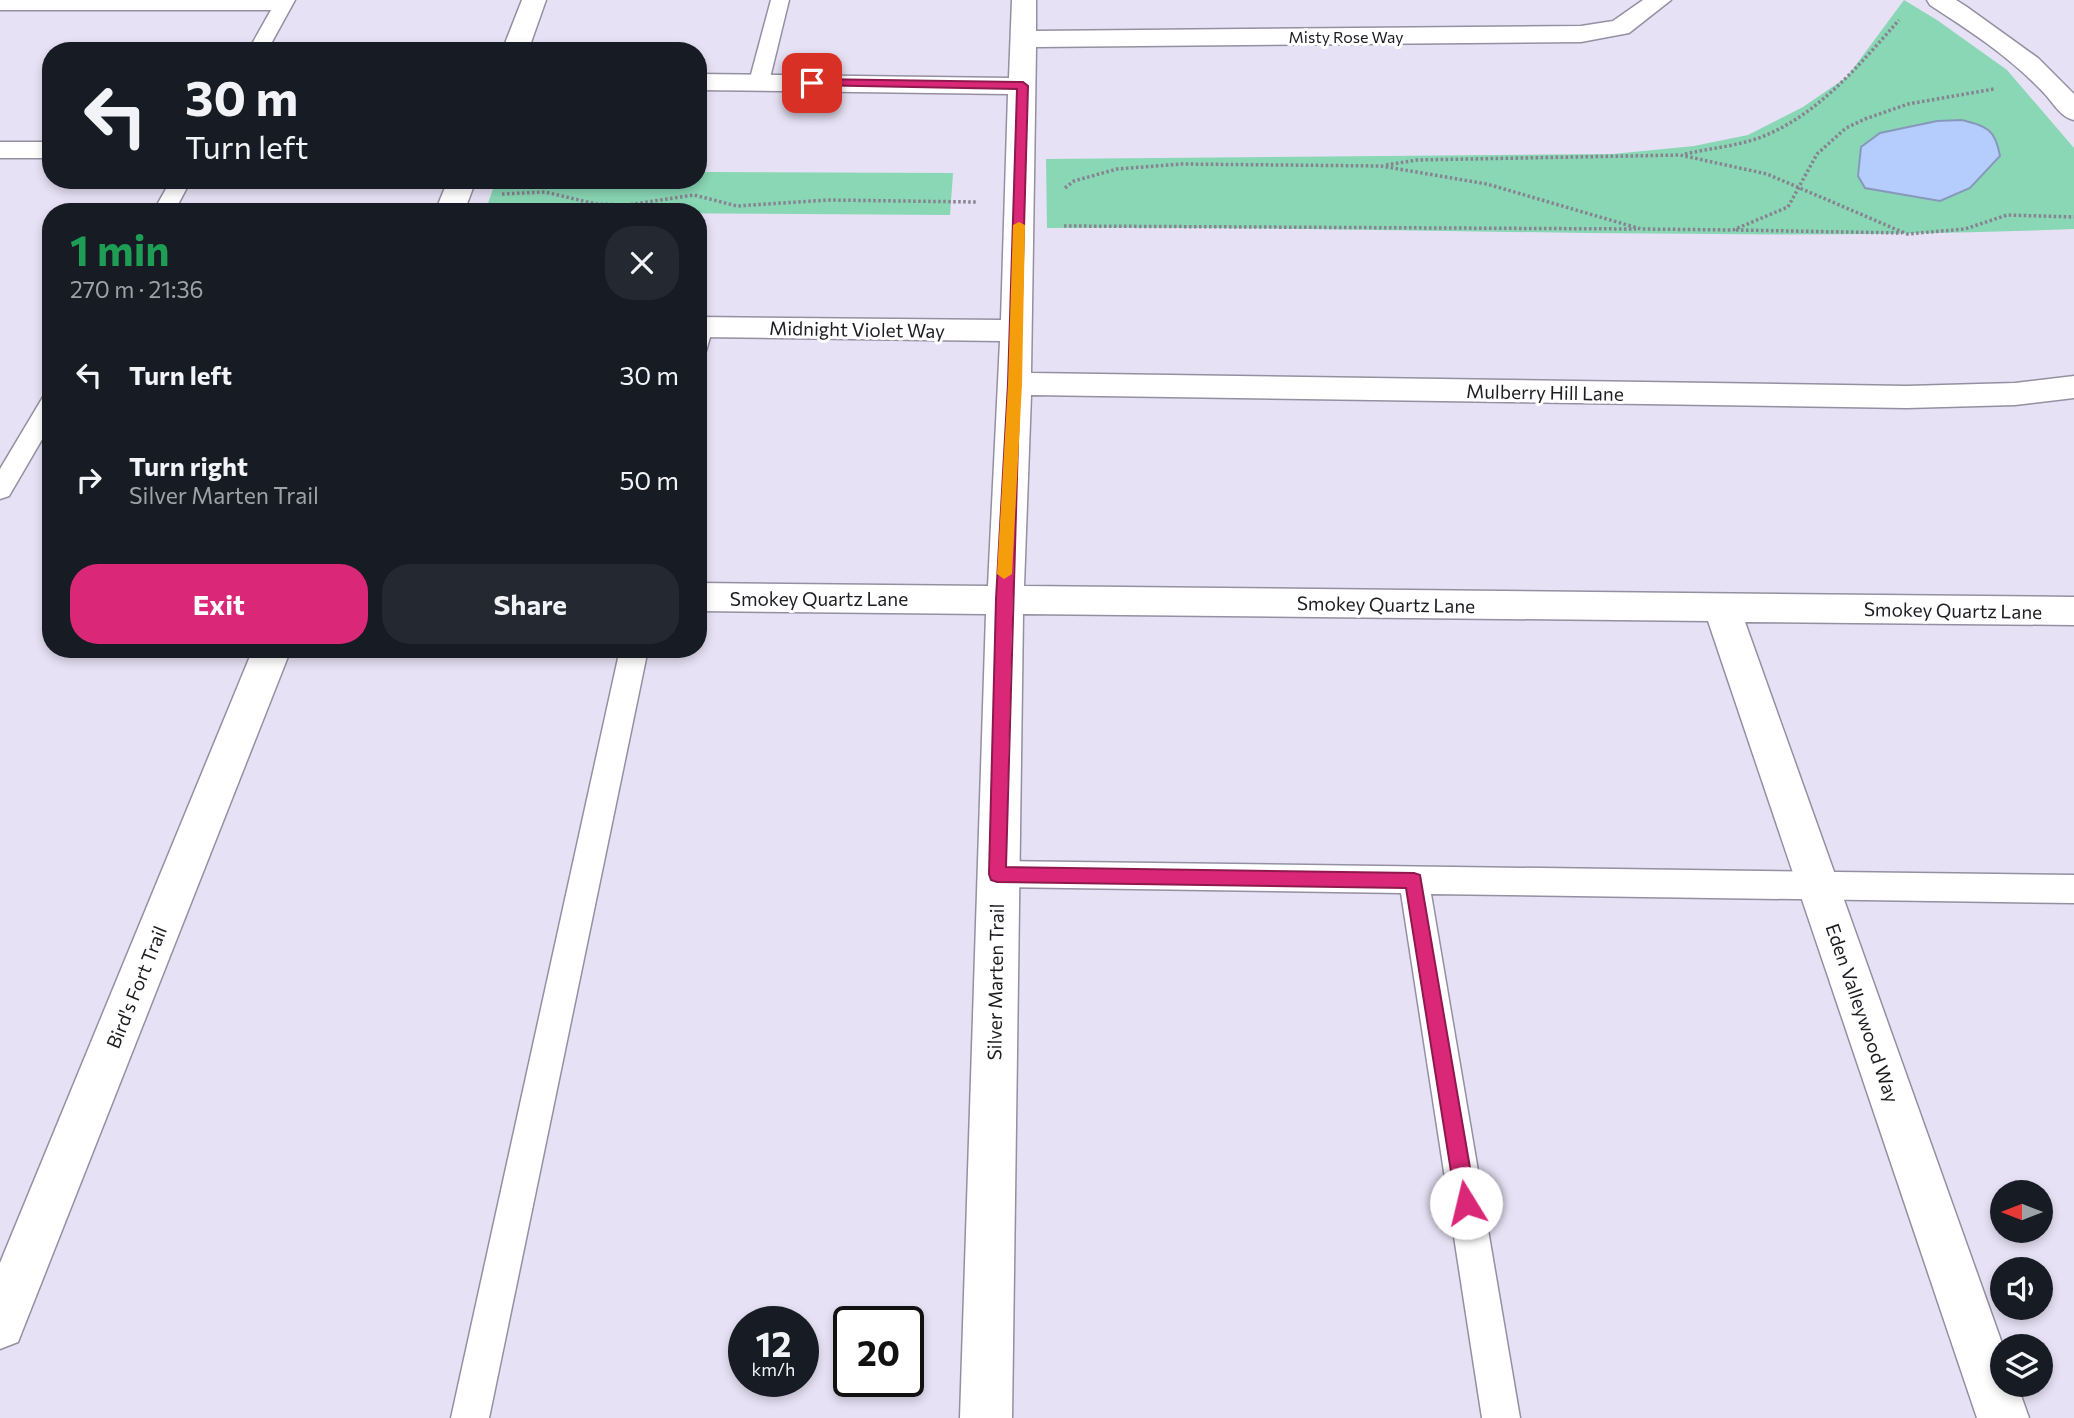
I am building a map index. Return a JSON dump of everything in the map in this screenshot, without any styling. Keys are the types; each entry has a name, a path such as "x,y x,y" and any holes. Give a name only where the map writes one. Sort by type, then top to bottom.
{"street":[{"path":"519,42 534,0"},
{"name":"Silver Marten Trail","path":"986,1418 1003,599 1015,384 1024,0"},
{"name":"Misty Rose Way","path":"1023,39 1581,34 1620,28 1659,0"},
{"path":"1939,0 1986,30 2030,64 2074,113"},
{"path":"707,82 1023,86"},
{"path":"0,150 42,150"},
{"name":"Midnight Violet Way","path":"707,333 1015,331"},
{"name":"Mulberry Hill Lane","path":"1015,384 1907,397 2015,394 2074,387"},
{"name":"Smokey Quartz Lane","path":"707,597 2074,611"},
{"name":"Eden Valleywood Way","path":"1722,608 2003,1418"},
{"name":"Bird's Fort Trail","path":"0,1324 268,658"}],"lane":[{"path":"759,82 780,0"},
{"path":"0,5 285,2"},
{"path":"262,42 285,2"},
{"path":"0,490 42,418"},
{"path":"470,1418 632,658"},
{"path":"997,874 2074,889"},
{"path":"1414,880 1501,1418"}],"path":[{"path":"1381,166 1417,160 1680,155 1752,140 1800,117 1850,75 1899,20"},
{"path":"1733,230 1788,207 1811,163 1830,140 1852,124 1928,99 1994,89"},
{"path":"1680,155 1767,174 1907,233"},
{"path":"637,203 694,195 737,206 828,200 978,202 977,194 1056,195 1074,181 1117,169 1182,164 1381,166 1487,184 1641,229"},
{"path":"456,196 545,192 592,203"},
{"path":"1059,226 1907,233 1965,229 2007,215 2074,218"}],"green space":[{"path":"1904,0 2007,70 2074,148 2074,229 1946,233 1689,234 1047,228 1046,159 1613,154 1694,146 1748,135 1803,107 1847,77"},
{"path":"707,172 953,173 950,215 707,213 707,203 488,203 493,189 707,189"}],"water":[{"path":"1962,120 1989,130 1996,140 2000,156 1970,188 1940,201 1865,188 1858,176 1861,147 1880,133 1937,121"}],"slow traffic":[{"path":"1004,574 1015,384 1019,225"}],"route":[{"path":"812,83 1023,86 1015,384 1003,599 997,874 1414,880 1466,1203"}]}
